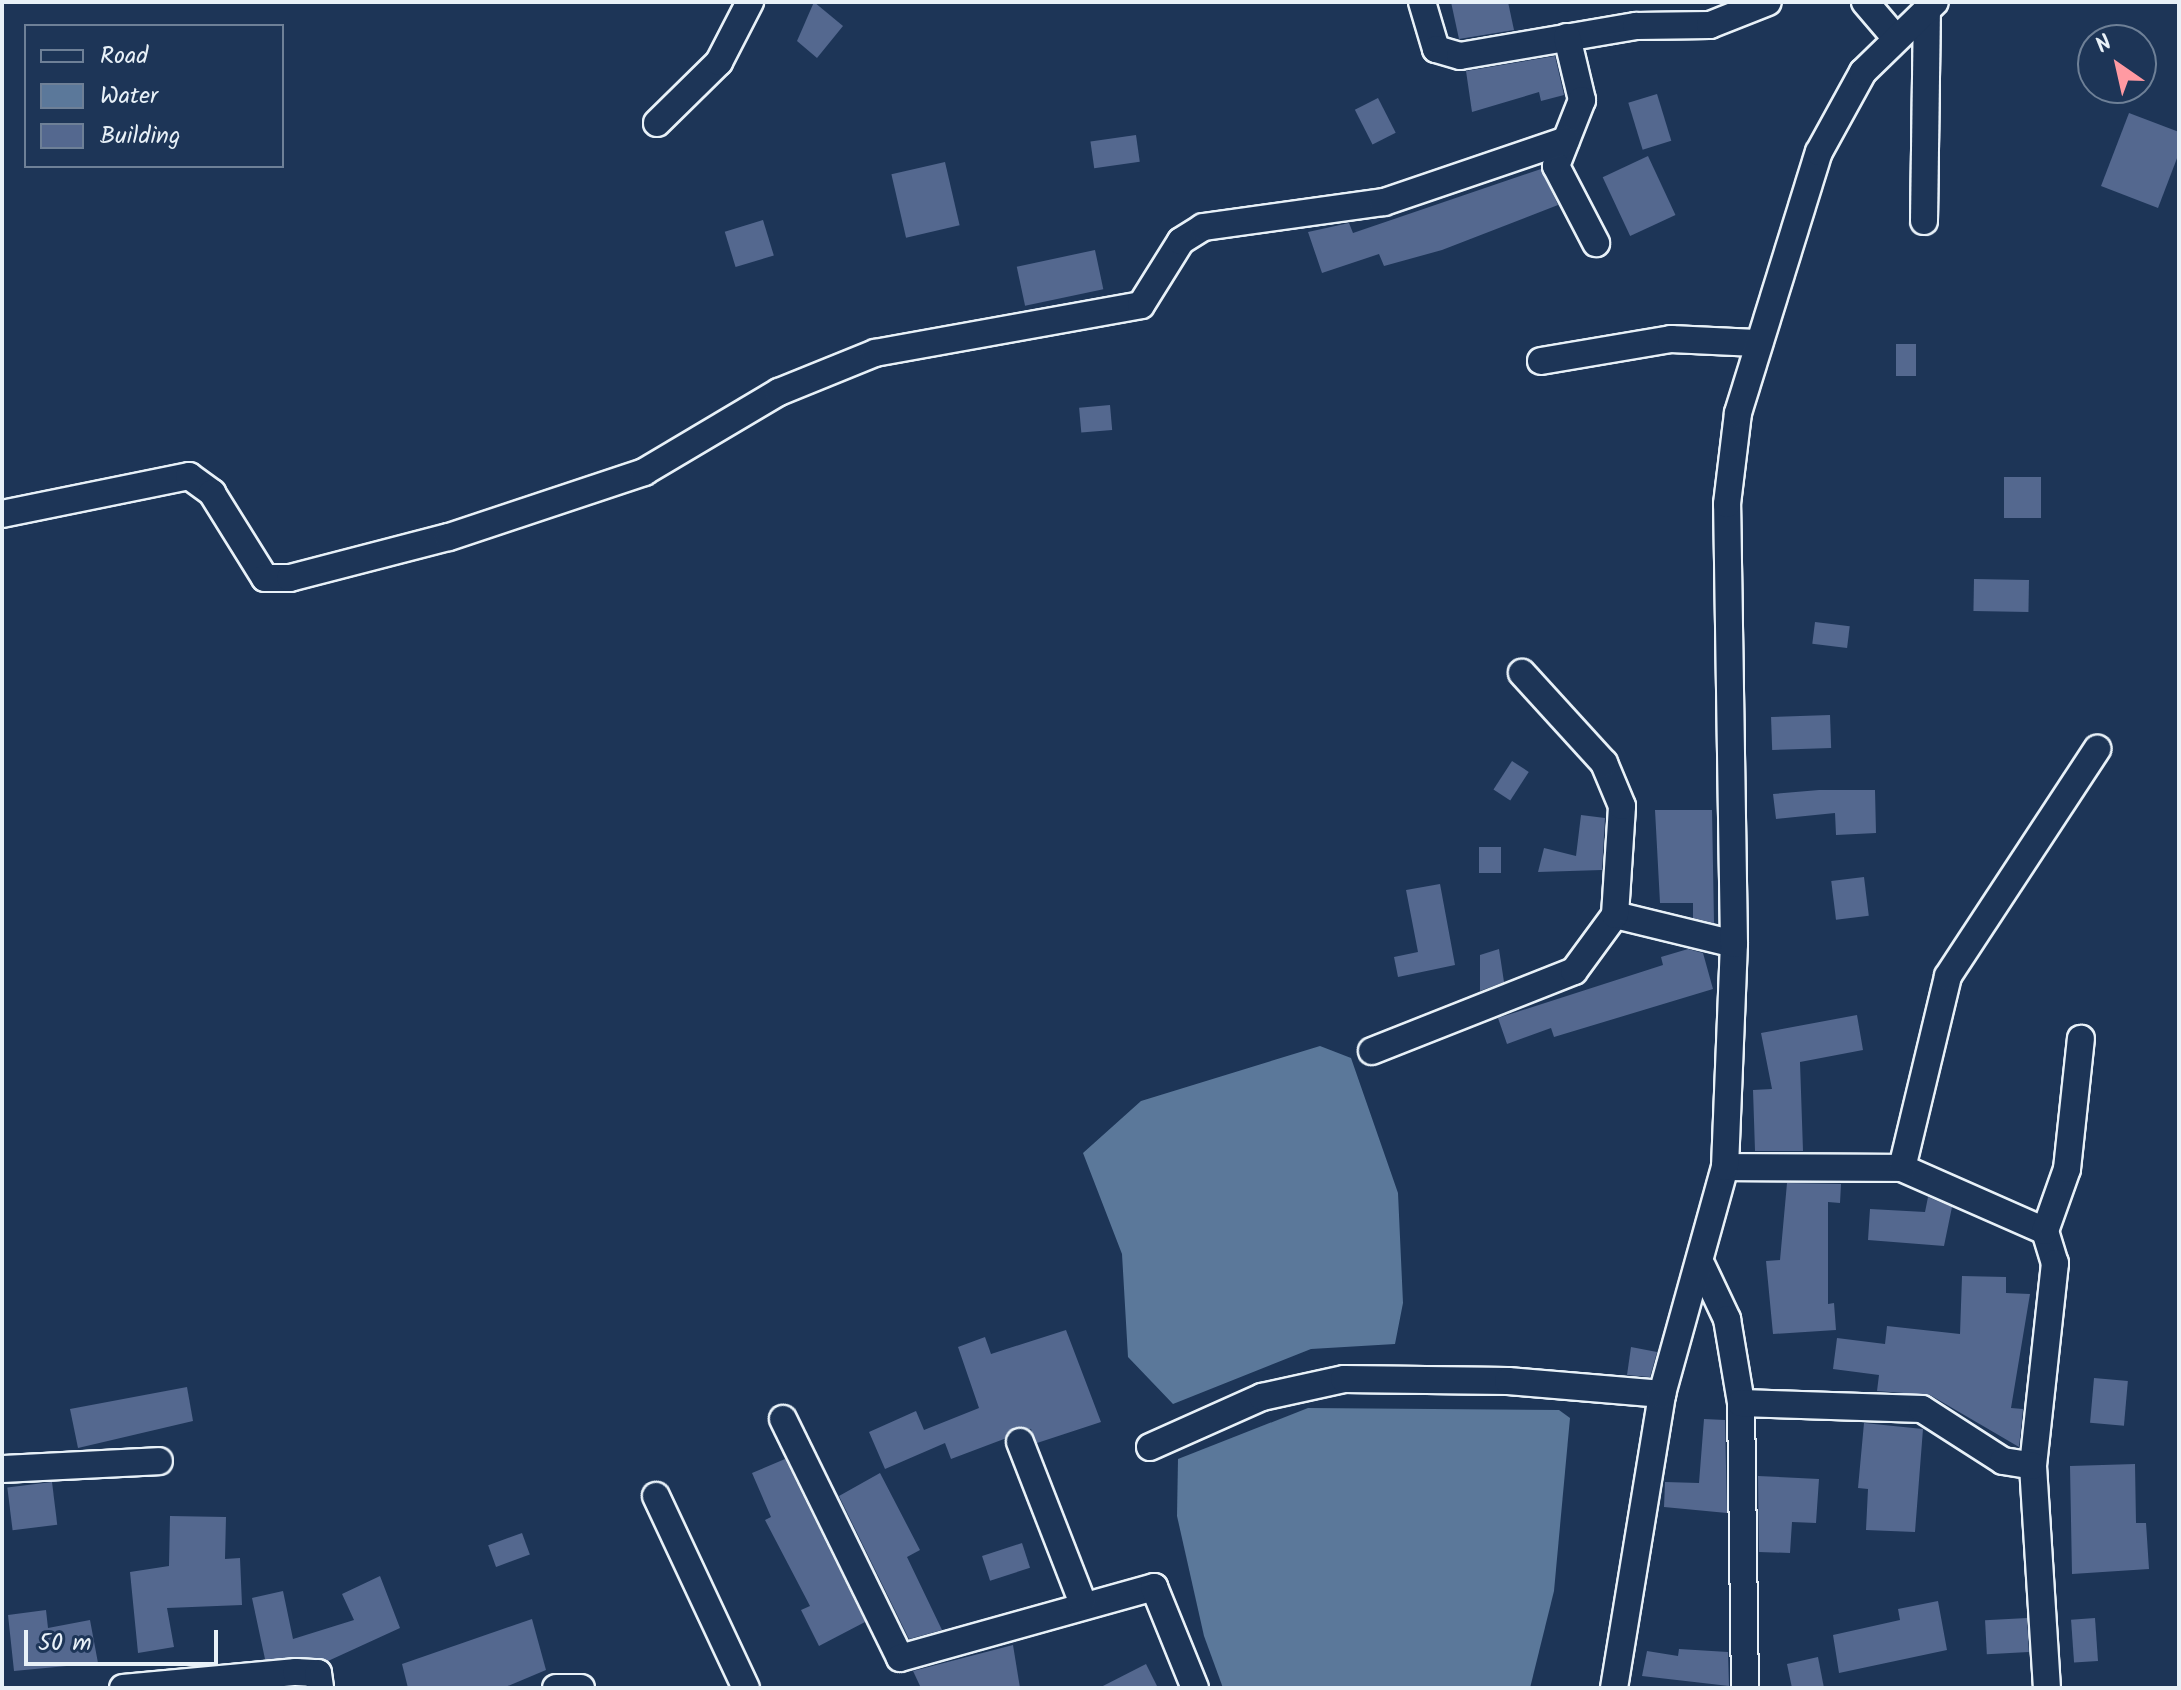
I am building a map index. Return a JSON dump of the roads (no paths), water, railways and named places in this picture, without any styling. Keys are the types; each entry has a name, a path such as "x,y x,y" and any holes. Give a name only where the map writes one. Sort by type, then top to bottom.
{"street":[{"path":"657,123 719,62 750,2"},
{"path":"1422,2 1440,52 1460,56 1567,37 1710,25 1758,4"},
{"path":"1865,2 1894,36"},
{"path":"1614,1688 1662,1394 1702,1266 1725,1167 1734,944 1727,504 1738,413 1756,343 1819,152 1863,72 1894,36 1931,6"},
{"path":"1924,221 1931,6"},
{"path":"1567,37 1582,100 1556,166 1560,187 1596,243"},
{"path":"2,514 189,476 212,493 265,578 290,578 449,537 644,472 779,392 875,353 1141,305 1181,241 1203,227 1384,202 1566,140"},
{"path":"1541,361 1671,339 1756,343"},
{"path":"1372,1051 1574,971 1615,915 1622,806 1604,763 1522,673"},
{"path":"1902,1168 1948,976 2097,749"},
{"path":"1615,915 1734,944"},
{"path":"2047,1688 2033,1466 2055,1263 2045,1231 2067,1169 2081,1039"},
{"path":"1725,1167 1902,1168 2045,1231"},
{"path":"1702,1266 1727,1319 1741,1403 1745,1688"},
{"path":"1150,1447 1262,1397 1344,1379 1508,1381 1662,1394"},
{"path":"1741,1403 1922,1409 2003,1461 2033,1466"},
{"path":"783,1419 900,1658 1082,1601 1154,1587 1195,1688"},
{"path":"1020,1442 1082,1601"},
{"path":"2,1469 159,1461"},
{"path":"656,1496 746,1688"},
{"path":"123,1688 318,1673 320,1688"},
{"path":"556,1688 581,1688"}],"water":[{"path":"1320,1046 1351,1058 1398,1193 1403,1303 1395,1344 1311,1349 1173,1404 1128,1357 1122,1254 1083,1153 1141,1101"},
{"path":"1308,1408 1559,1410 1570,1418 1554,1591 1530,1688 1223,1688 1204,1636 1177,1516 1178,1459"}]}
